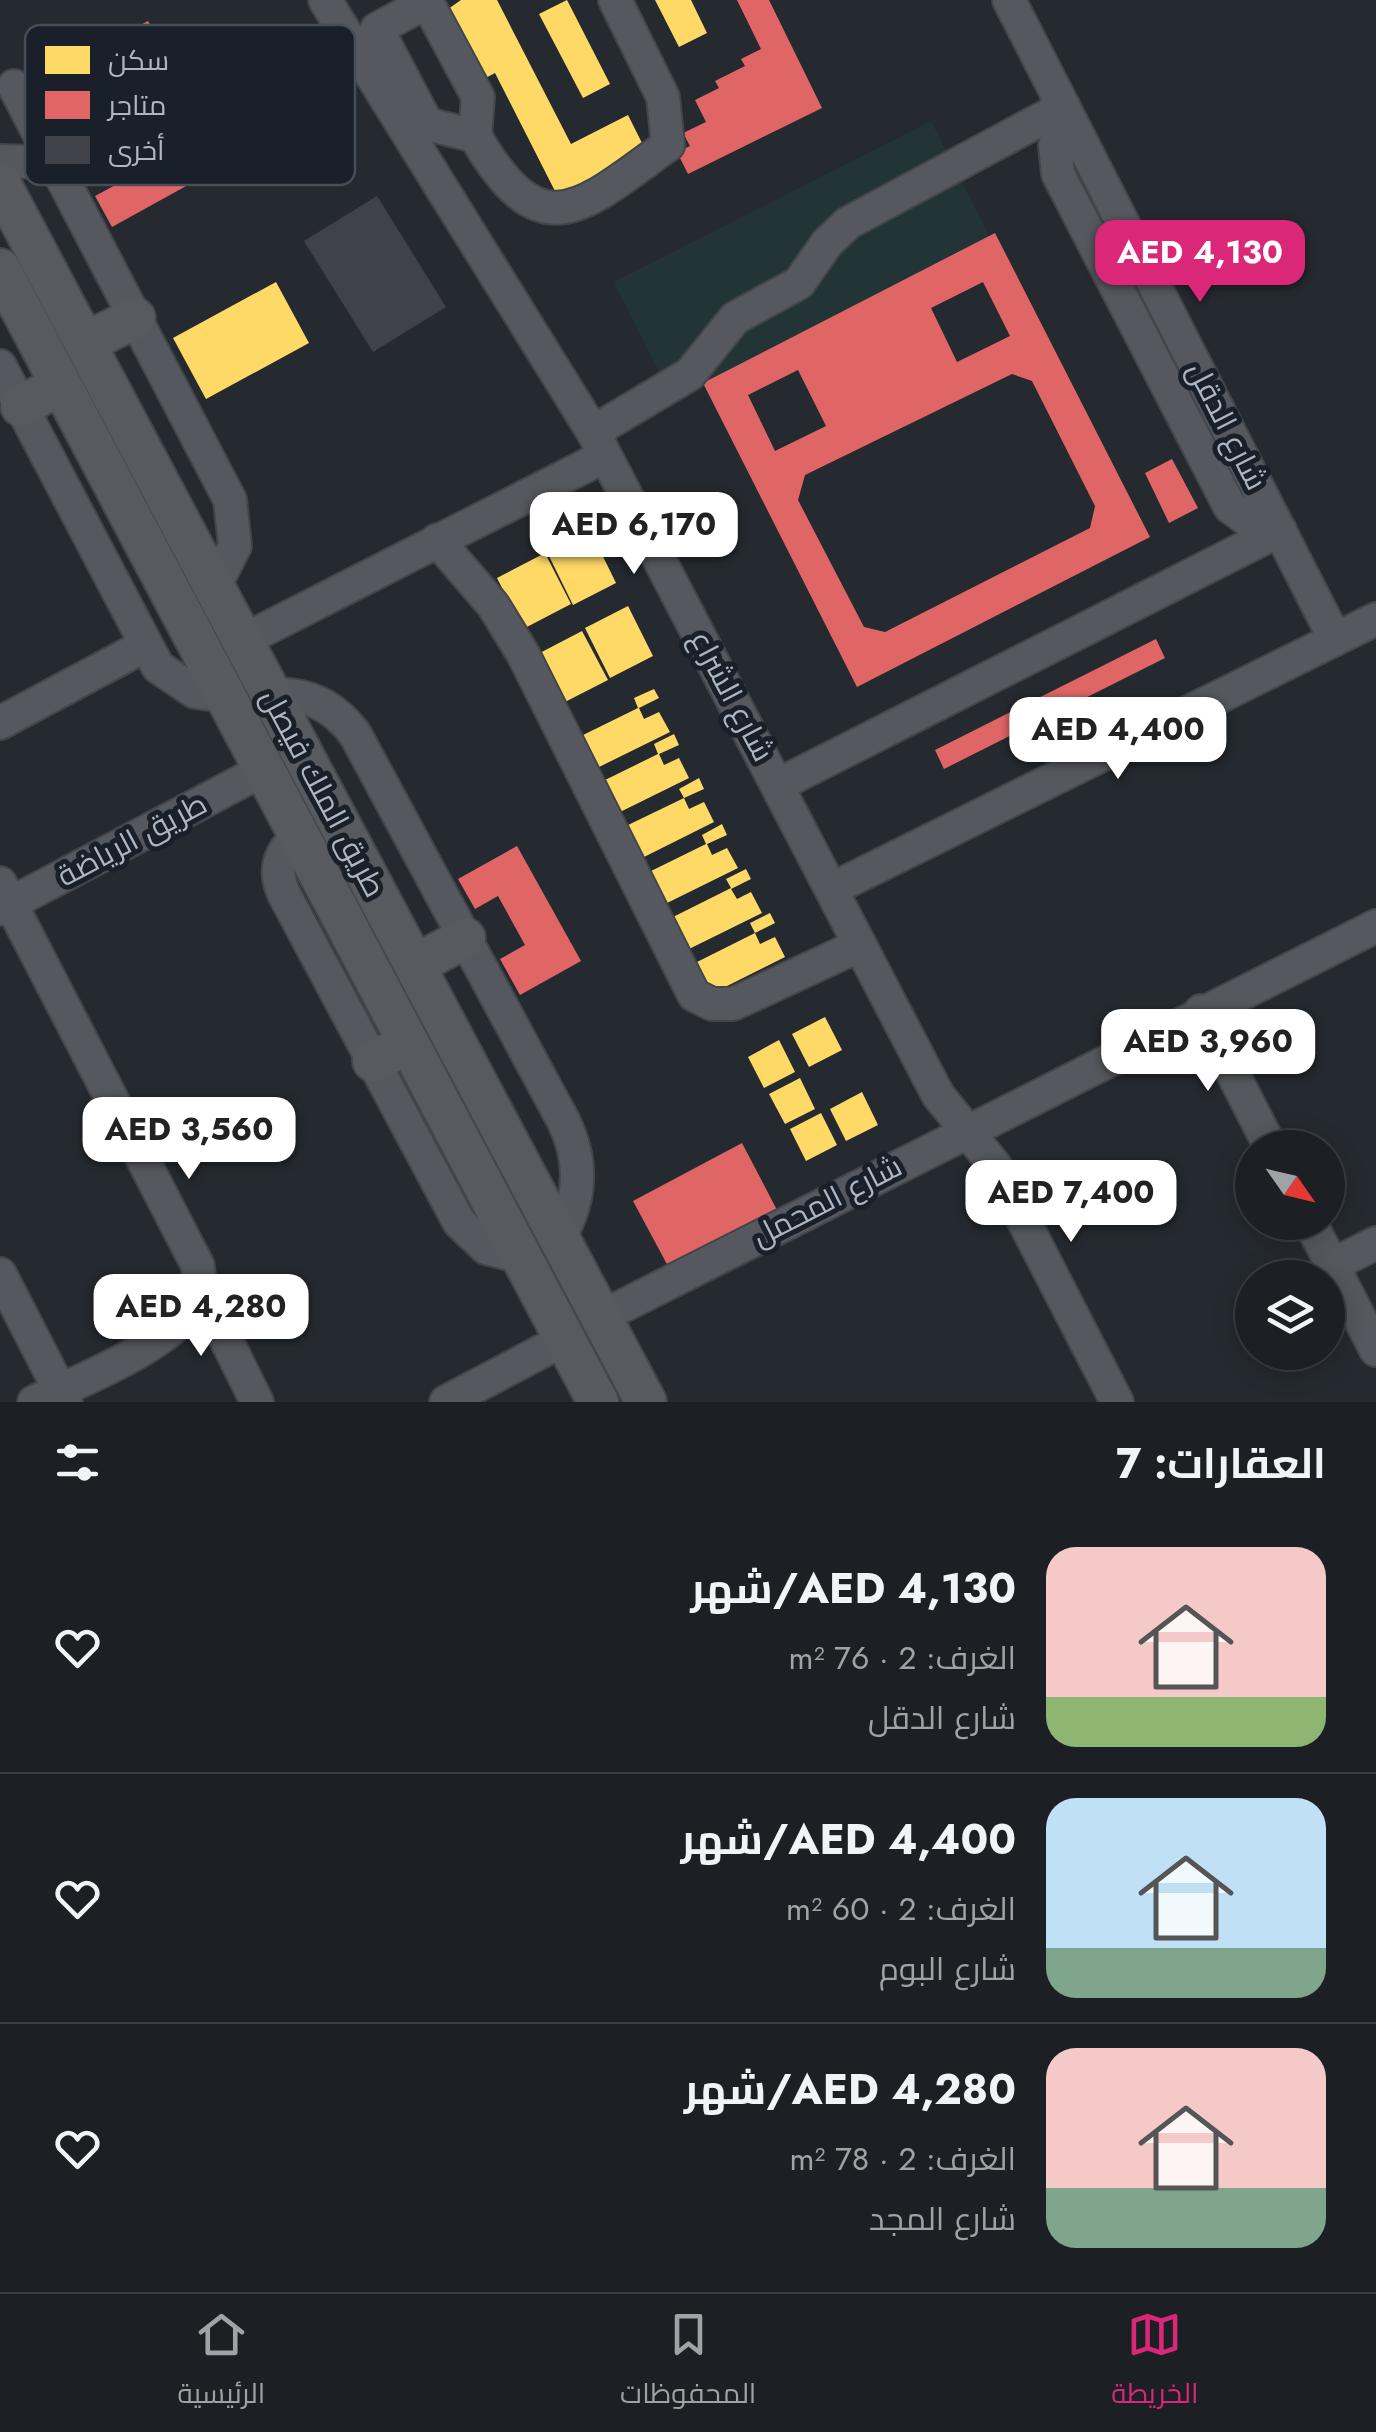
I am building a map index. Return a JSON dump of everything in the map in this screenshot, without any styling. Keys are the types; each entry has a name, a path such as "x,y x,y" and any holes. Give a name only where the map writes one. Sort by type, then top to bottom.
{"main road":[{"name":"طريق الملك فيصل","path":"0,183 648,1402"},
{"name":"طريق الملك فيصل","path":"0,270 298,837 391,1052 521,1257 598,1402"},
{"path":"84,342 135,318"},
{"path":"21,406 60,384"},
{"path":"414,965 465,938"}],"street":[{"name":"شارع الشراع","path":"326,0 341,25"},
{"path":"475,136 427,124 376,29 428,2 478,97 475,136 508,187 524,201 546,209 568,206 617,182 668,144 663,97 615,0"},
{"name":"شارع الدقل","path":"1009,0 1336,639"},
{"name":"شارع الشراع","path":"355,47 599,444 938,1095 996,1167 1117,1402"},
{"path":"14,86 25,107"},
{"path":"427,124 478,97"},
{"path":"242,640 436,540 599,444 690,374 735,318 798,283 827,242 848,223 1067,114"},
{"path":"1067,114 1055,145 1055,164 1142,336 1230,507 1252,523 1277,524"},
{"path":"0,161 25,162"},
{"path":"66,185 234,514 235,546 214,587"},
{"path":"1142,336 1172,320"},
{"path":"0,366 158,666 181,686 224,696"},
{"path":"778,785 1277,524"},
{"path":"436,540 493,605 523,654 694,995 712,1004 733,1004 860,945"},
{"path":"832,889 1376,619"},
{"path":"0,723 146,645"},
{"path":"271,694 314,700 347,724 571,1136 578,1188 560,1238"},
{"name":"طريق الرياضة","path":"4,899 263,770"},
{"path":"4,899 198,1266 200,1288 257,1402"},
{"name":"شارع المحمل","path":"601,1318 1201,1011 1376,926"},
{"path":"1201,1011 1262,1130"},
{"path":"1342,1260 1376,1243"},
{"path":"0,1274 53,1398 169,1334 188,1315 200,1288"},
{"path":"1345,1290 1376,1350"},
{"path":"446,1402 564,1338"}],"shaded area":[{"path":"931,121 991,240 674,401 614,282"}],"building: سكن":[{"path":"461,0 497,0 571,144 628,115 646,151 558,197 495,73 476,83 441,14"},
{"path":"567,0 610,84 583,98 539,14"},
{"path":"655,0 691,0 707,33 679,47"},
{"path":"276,282 309,343 206,399 173,338"},
{"path":"591,532 616,583 573,605 548,554"},
{"path":"545,553 571,604 523,629 497,578"},
{"path":"628,606 653,656 610,678 585,628"},
{"path":"582,631 608,680 561,704 536,655"},
{"path":"654,689 659,698 639,708 644,719 659,712 670,732 597,768 581,736 638,708 634,698"},
{"path":"674,734 679,745 659,754 664,765 679,758 689,778 616,814 601,782 658,754 654,744"},
{"path":"699,778 704,789 684,798 679,789"},
{"path":"684,798 689,809 704,802 714,822 642,858 626,826"},
{"path":"722,824 727,835 707,844 712,855 727,848 738,868 665,904 649,872 706,844 702,835"},
{"path":"746,869 751,879 731,889 737,899 751,892 762,913 689,949 673,917 731,888 726,879"},
{"path":"770,913 775,923 755,933 750,923"},
{"path":"755,933 760,944 775,937 785,957 713,993 697,962"},
{"path":"825,1017 842,1050 809,1067 792,1034"},
{"path":"779,1040 795,1072 764,1088 748,1057"},
{"path":"800,1078 815,1109 785,1124 769,1094"},
{"path":"862,1092 878,1125 846,1141 830,1109"},
{"path":"821,1113 837,1145 806,1161 790,1129"}],"building: متاجر":[{"path":"737,0 769,0 822,108 688,174 677,152 690,146 683,133 706,122 695,100 719,88 715,81 745,66 741,59 761,49"},
{"path":"115,185 188,185 112,227 95,196"},
{"path":"995,233 1150,537 857,687 703,383","holes":["983,282 1010,336 957,362 931,308","798,370 826,426 775,451 748,395","1012,374 1032,381 1095,506 1090,528 885,632 864,627 798,500 805,475"]},
{"path":"1172,459 1198,508 1169,523 1145,473"},
{"path":"1156,639 1165,658 944,769 935,750"},
{"path":"517,846 581,961 520,995 500,959 525,945 498,896 475,909 458,879"},
{"path":"742,1143 777,1210 669,1268 633,1201"}],"building: أخرى":[{"path":"377,196 446,307 373,352 304,241"}]}
